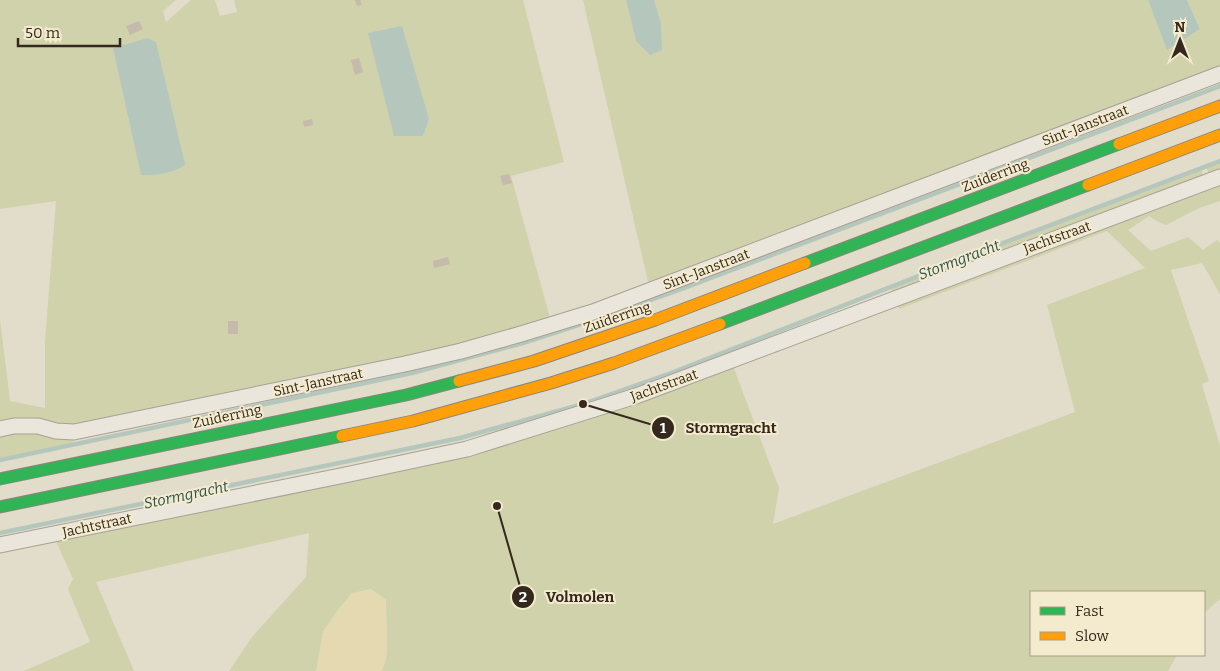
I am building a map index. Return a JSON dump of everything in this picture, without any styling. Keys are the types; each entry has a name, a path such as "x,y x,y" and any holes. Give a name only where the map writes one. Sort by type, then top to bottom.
{"highway":[{"name":"Zuiderring","path":"0,479 406,394 534,361 655,320 1220,106"},
{"path":"0,507 413,421 546,385 665,345 1220,135"}],"street":[{"name":"Sint-Janstraat","path":"0,429 14,426 38,426 56,431 74,432 405,364 521,334 593,312 1220,74"},
{"name":"Jachtstraat","path":"0,545 467,449 636,396 1220,177"}],"green space":[{"path":"0,0 176,0 163,11 166,22 191,0 215,0 220,16 237,12 234,0 523,0 564,162 511,176 550,318 456,346 70,425 73,443 0,459 0,319 10,401 45,408 45,341 56,201 0,209"},
{"path":"583,0 626,0 636,40 661,23 654,0 1148,0 1167,49 1200,29 1187,0 1220,0 1220,71 649,286"},
{"path":"1220,159 1220,172 1209,176 1206,165"},
{"path":"1201,168 1203,176 893,293 890,287 1159,186"},
{"path":"1220,184 1220,201 1199,208 1166,225 1149,216 1128,230 1151,251 1188,237 1203,250 1217,240 1220,243 1220,294 1202,263 1171,270 1209,381 1202,384 1220,446 1220,599 1205,612 1205,591 1030,591 1030,656 1176,656 1168,671 381,671 386,655 386,627 352,593 323,632 316,671 229,671 252,637 306,577 309,533 96,582 134,671 24,671 90,642 68,589 73,579 55,539 368,475 733,366 779,488 773,524 1075,412 1047,305 1145,268 1107,231 899,309 896,302"}],"sand":[{"path":"371,589 386,600 387,647 381,671 316,671 323,632 352,593"}],"shaded area":[{"path":"626,0 654,0 661,23 662,50 650,55 636,41"},
{"path":"1148,0 1187,0 1200,29 1167,50"},
{"path":"402,26 429,119 423,136 394,136 368,33"},
{"path":"148,38 156,42 185,164 171,172 141,175 113,48"}],"building":[{"path":"355,0 360,0 362,5 357,6"},
{"path":"139,21 143,29 130,35 126,26"},
{"path":"359,58 363,72 355,75 351,60"},
{"path":"312,119 313,125 304,127 303,121"},
{"path":"509,174 512,183 503,185 500,176"},
{"path":"448,257 450,264 434,268 433,261"},
{"path":"228,321 238,321 238,334 228,334"}],"waterway":[{"path":"0,460 412,373 523,343 679,290 1220,86"},
{"name":"Stormgracht","path":"0,533 460,438 583,404 671,373 1003,243 1220,161"}],"traffic: fast":[{"path":"805,263 1119,144"},
{"path":"720,324 1088,185"},
{"path":"0,479 406,395 459,381"},
{"path":"0,507 342,436"}],"traffic: slow":[{"path":"1119,144 1220,106"},
{"path":"1088,185 1220,135"},
{"path":"459,381 534,361 655,320 805,263"},
{"path":"342,436 413,421 551,383 614,363 720,324"}],"place":[{"name":"Stormgracht","path":"583,404"},
{"name":"Volmolen","path":"497,506"}]}
